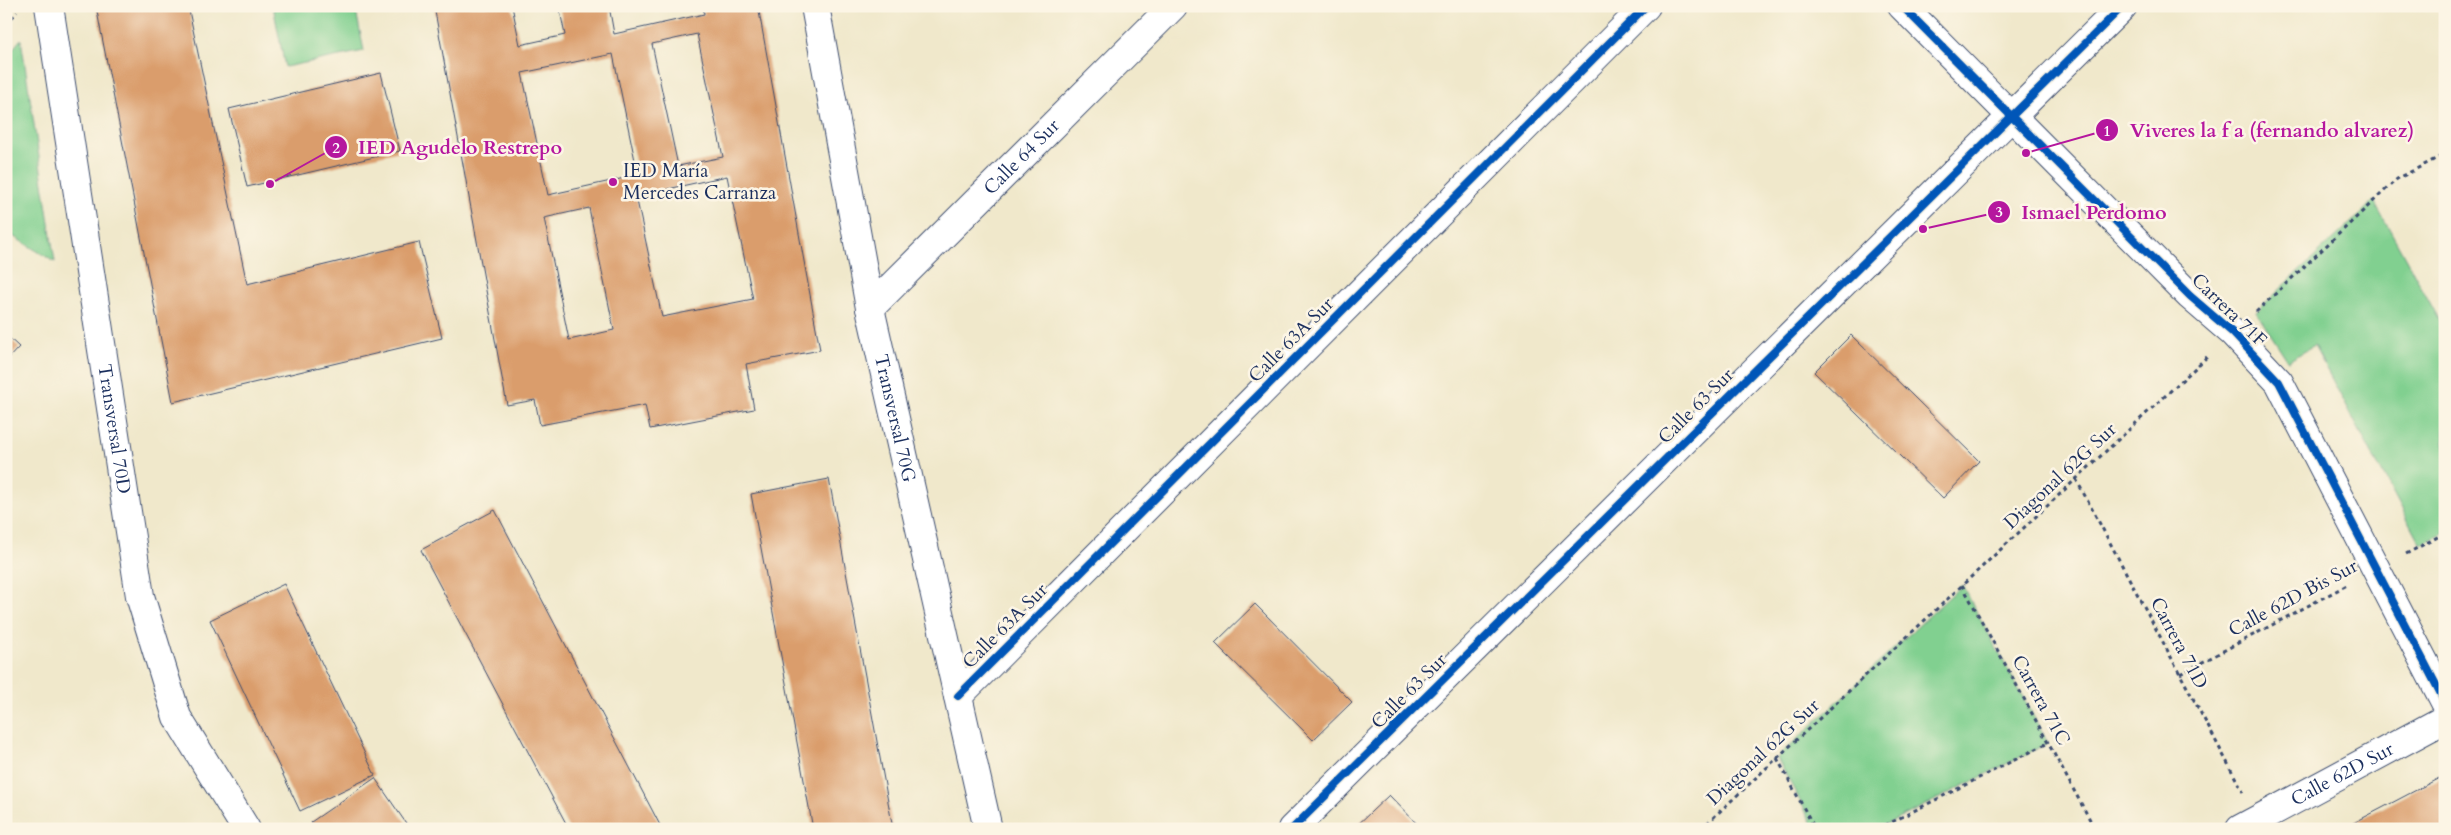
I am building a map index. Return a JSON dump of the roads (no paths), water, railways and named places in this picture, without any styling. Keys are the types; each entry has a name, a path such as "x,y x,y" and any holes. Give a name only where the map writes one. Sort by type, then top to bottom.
{"street":[{"name":"Transversal 70D","path":"49,6 140,596 177,717 246,829"},
{"name":"Transversal 70G","path":"815,6 870,308 988,829"},
{"name":"Calle 64 Sur","path":"870,308 1173,6"},
{"name":"Calle 63A Sur","path":"958,696 1646,6"},
{"name":"Carrera 71F","path":"1902,6 2190,296 2233,333 2279,382 2445,702"},
{"name":"Calle 63 Sur","path":"1292,829 2123,6"},
{"name":"Calle 62D Sur","path":"2249,824 2445,719"}],"place":[{"name":"Viveres la f a (fernando alvarez)","path":"2026,153"},
{"name":"IED María Mercedes Carranza","path":"613,182"},
{"name":"IED Agudelo Restrepo","path":"270,184"},
{"name":"Ismael Perdomo","path":"1923,229"}]}
